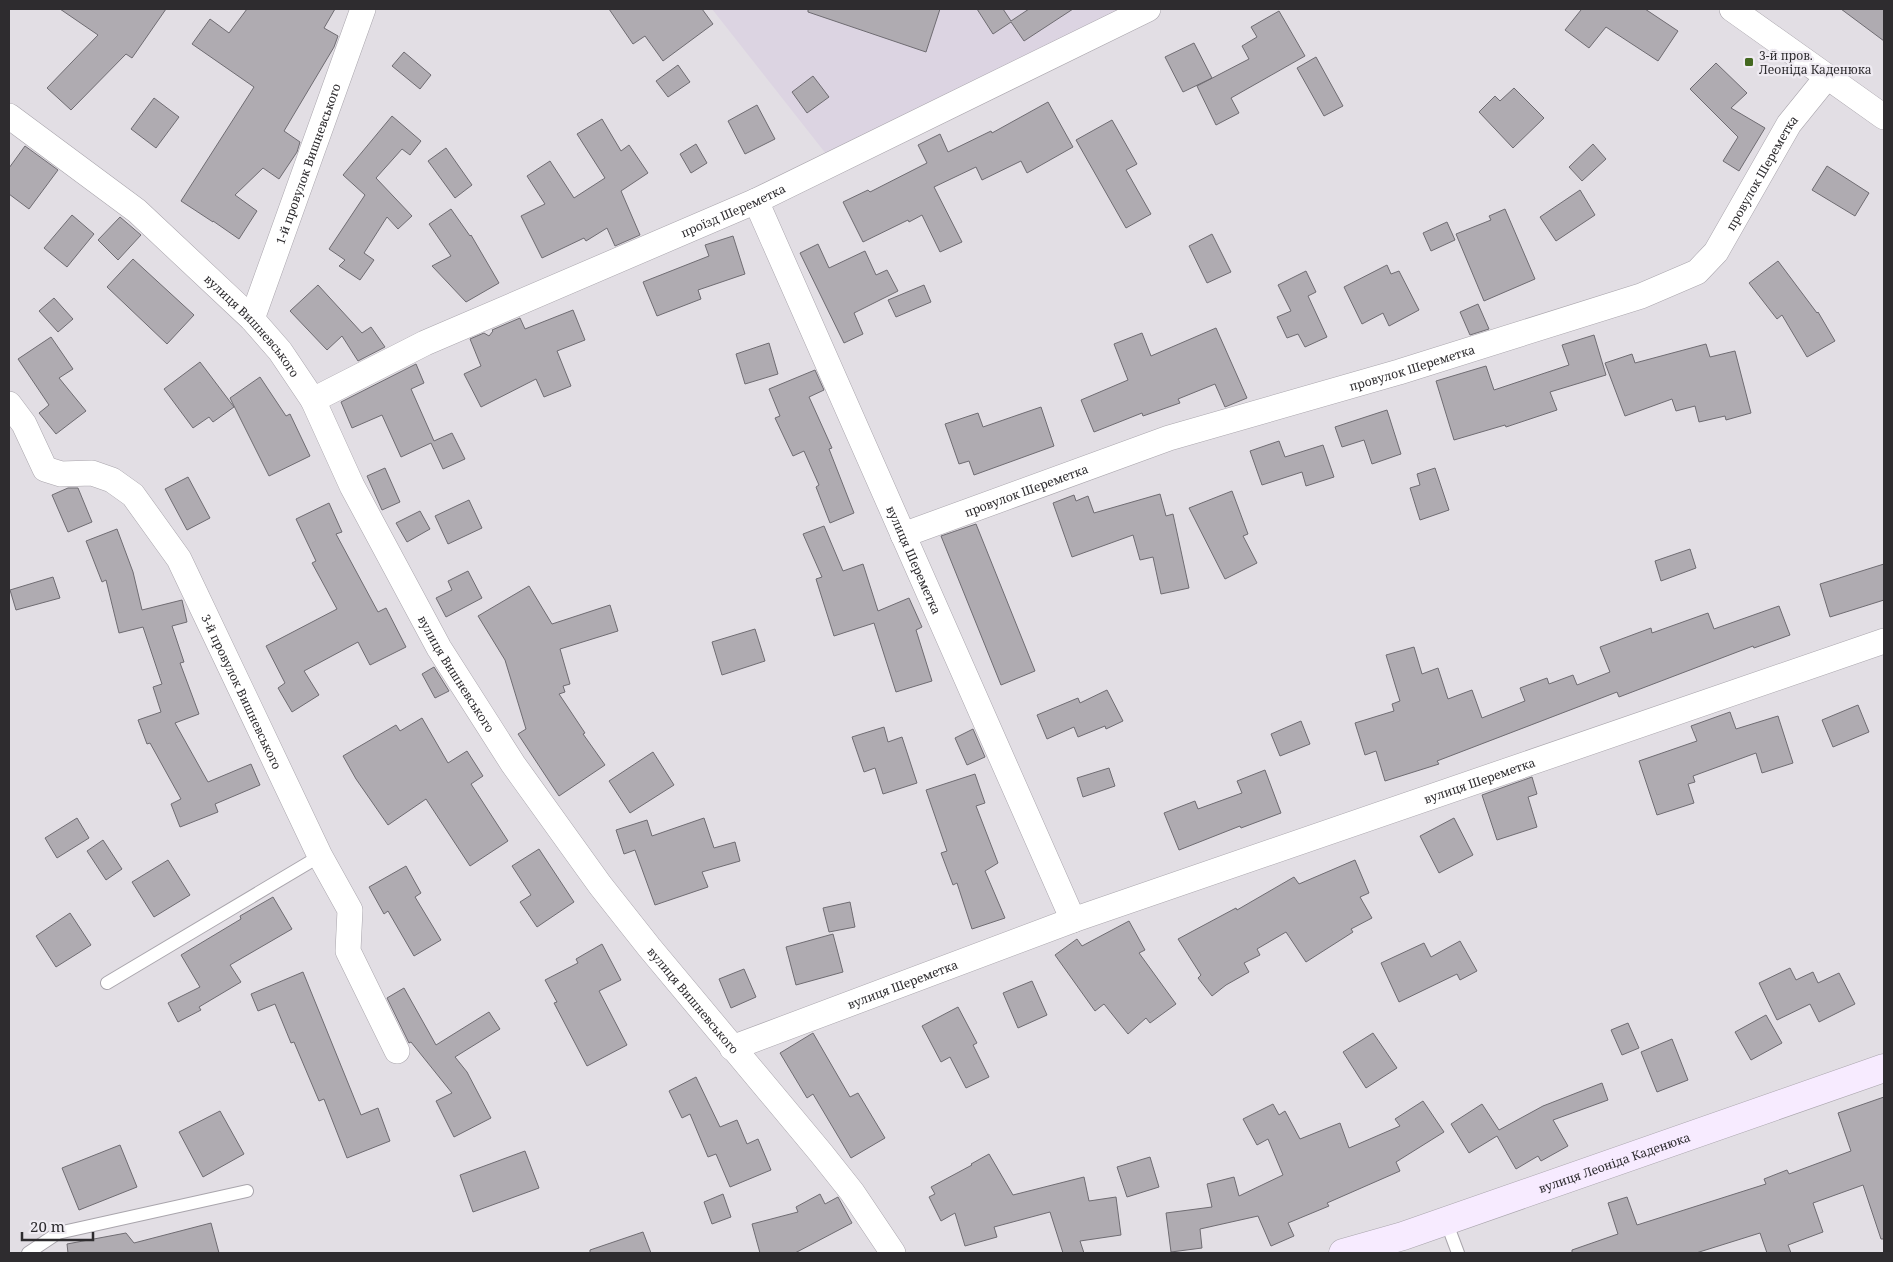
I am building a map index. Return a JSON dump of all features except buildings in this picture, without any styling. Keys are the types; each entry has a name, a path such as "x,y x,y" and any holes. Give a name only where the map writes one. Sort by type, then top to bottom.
{"street":[{"name":"1-й провулок Вишневського","path":"252,319 363,9"},
{"name":"проїзд Шереметка","path":"313,400 425,343 756,201 1148,9"},
{"path":"1732,9 1884,118"},
{"name":"провулок Шереметка","path":"903,535 1169,438 1408,369 1641,296 1697,272 1716,252 1788,124 1827,77"},
{"name":"вулиця Вишневського","path":"9,116 138,211 252,319 280,351 313,400 357,494 439,648 513,764 600,885 732,1048 821,1153 852,1192 893,1253"},
{"name":"вулиця Шереметка","path":"756,201 1073,920"},
{"name":"3-й провулок Вишневського","path":"9,404 24,424 45,469 60,474 92,473 112,480 133,495 179,559 320,856 350,910 348,951 397,1051"},
{"name":"вулиця Шереметка","path":"732,1048 1073,920 1884,641"},
{"name":"вулиця Леоніда Каденюка","path":"1343,1253 1402,1245 1446,1221 1884,1068"}],"lane":[{"path":"107,983 320,856"},
{"path":"28,1253 58,1233 247,1190"},
{"path":"1446,1221 1458,1253"}],"shaded area":[{"path":"712,9 1127,9 834,164"}],"place":[{"name":"3-й пров. Леоніда Каденюка","path":"1749,62"}]}
